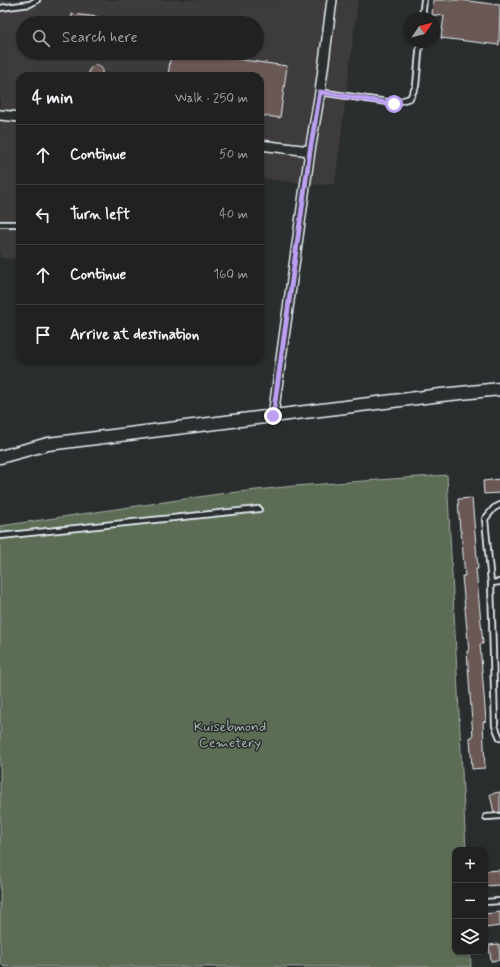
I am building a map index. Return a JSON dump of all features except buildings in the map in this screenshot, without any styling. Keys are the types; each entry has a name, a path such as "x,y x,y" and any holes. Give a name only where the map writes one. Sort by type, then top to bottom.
{"street":[{"path":"273,416 332,0"},
{"path":"0,115 16,116"},
{"path":"264,145 310,151"},
{"path":"0,457 48,444 500,389"}],"lane":[{"path":"0,8 30,4 37,0"},
{"path":"423,12 424,0"},
{"path":"320,92 394,104 410,98 416,86 419,48"},
{"path":"0,224 16,224"},
{"path":"500,505 494,508 485,519 491,583 495,726 500,738"},
{"path":"0,536 260,509"},
{"path":"491,583 500,582"},
{"path":"494,662 500,661"},
{"path":"486,817 500,816"},
{"path":"488,902 500,900"}],"shaded area":[{"path":"0,0 358,0 335,184 316,185 264,178 264,72 16,72 16,259 0,258"}],"green space":[{"name":"Kuisebmond Cemetery","path":"447,475 466,847 452,847 452,955 470,955 471,967 4,967 0,962 0,526 219,494 294,486"}],"route":[{"path":"273,416 310,151 320,92 394,104"}]}
